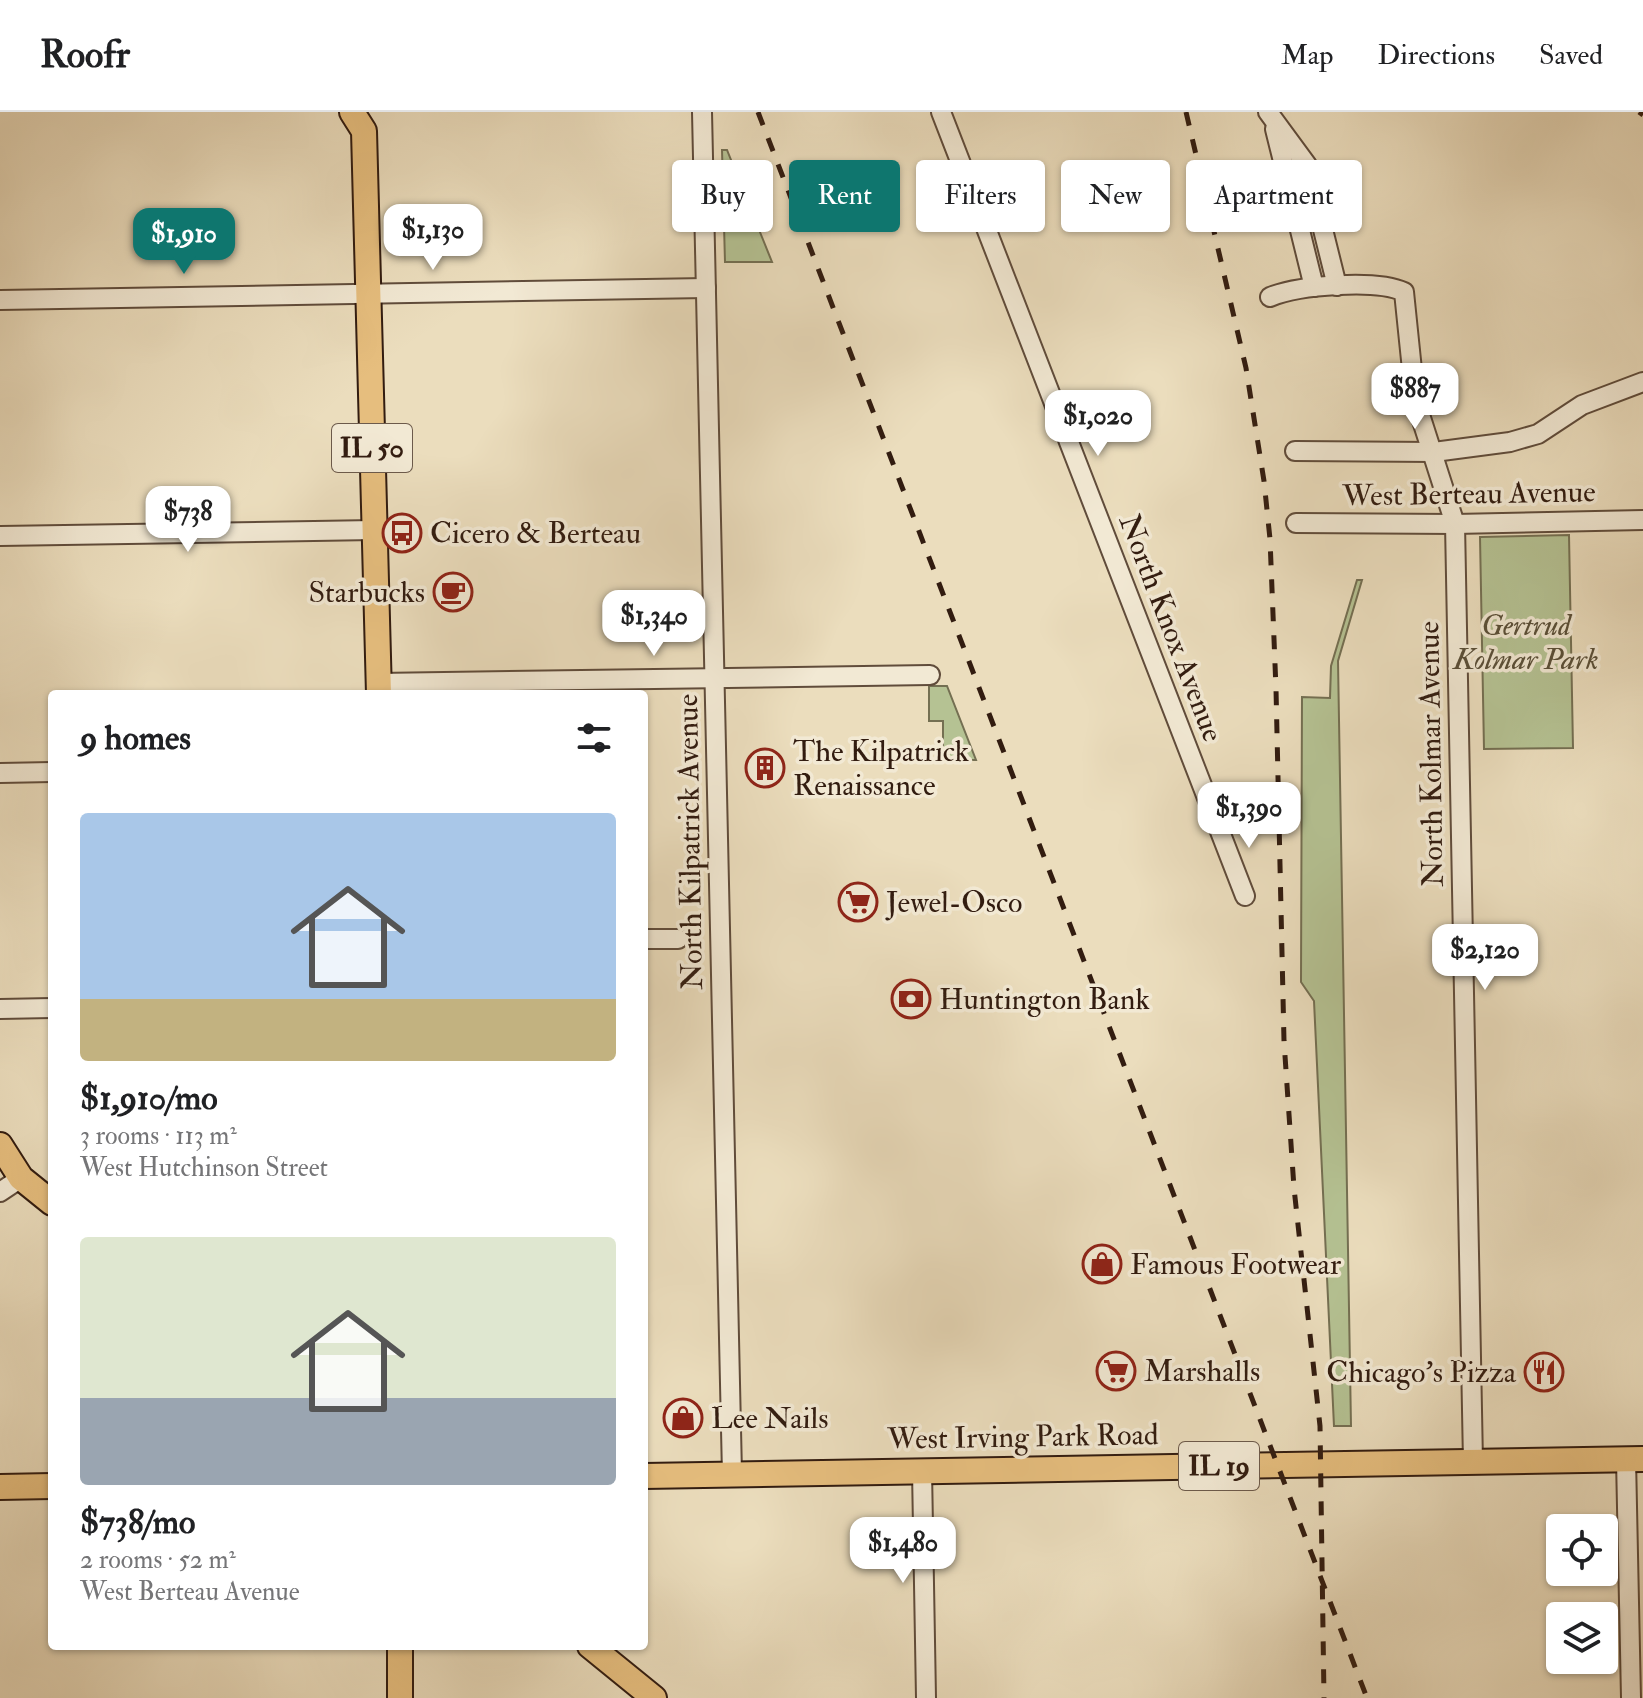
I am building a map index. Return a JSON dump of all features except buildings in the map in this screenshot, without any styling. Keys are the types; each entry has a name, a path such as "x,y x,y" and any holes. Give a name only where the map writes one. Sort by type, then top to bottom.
{"main road":[{"name":"IL 50","path":"364,118 378,689"},
{"path":"0,1145 21,1178 48,1200"},
{"name":"West Irving Park Road","path":"648,1476 1634,1459"},
{"path":"0,1487 48,1486"},
{"path":"400,1650 400,1698"},
{"path":"595,1650 654,1698"}],"street":[{"name":"North Kilpatrick Avenue","path":"702,112 732,1474"},
{"name":"North Knox Avenue","path":"941,112 1245,896"},
{"path":"1270,115 1307,165 1337,286 1314,287 1270,297"},
{"path":"1270,115 1314,287"},
{"name":"North Kolmar Avenue","path":"1337,286 1385,287 1404,292 1414,390 1455,524 1473,1462"},
{"path":"0,300 706,288"},
{"path":"1295,451 1434,452 1510,442 1538,434 1582,405 1643,382"},
{"name":"West Berteau Avenue","path":"1296,523 1643,520"},
{"path":"0,536 374,530"},
{"path":"378,689 714,678 930,675"},
{"path":"0,773 48,772"},
{"path":"648,939 678,939"},
{"path":"0,1009 48,1008"},
{"path":"0,1192 21,1178"},
{"path":"1631,1698 1629,1608 1634,1459"},
{"path":"922,1470 926,1698"}],"green space":[{"path":"722,150 727,150 731,160 722,160"},
{"path":"724,232 760,232 772,262 725,262"},
{"name":"Gertrud Kolmar Park","path":"1569,535 1573,748 1484,749 1480,537"},
{"path":"1357,580 1362,580 1338,661 1351,1426 1334,1426 1314,1001 1301,982 1302,697 1330,698 1331,666"},
{"path":"929,686 947,686 976,760 943,760 943,721 929,721"}],"railway":[{"path":"758,112 1367,1698"},
{"path":"1186,112 1246,368 1270,539 1284,1041 1294,1188 1320,1426 1324,1698"},
{"path":"1639,112 1643,115"}],"place":[{"name":"Cicero & Berteau","path":"402,533"},
{"name":"Starbucks","path":"453,592"},
{"name":"The Kilpatrick Renaissance","path":"765,768"},
{"name":"Jewel-Osco","path":"858,902"},
{"name":"Huntington Bank","path":"911,999"},
{"name":"Famous Footwear","path":"1102,1264"},
{"name":"Marshalls","path":"1116,1371"},
{"name":"Chicago's Pizza","path":"1544,1372"},
{"name":"Lee Nails","path":"683,1418"}]}
